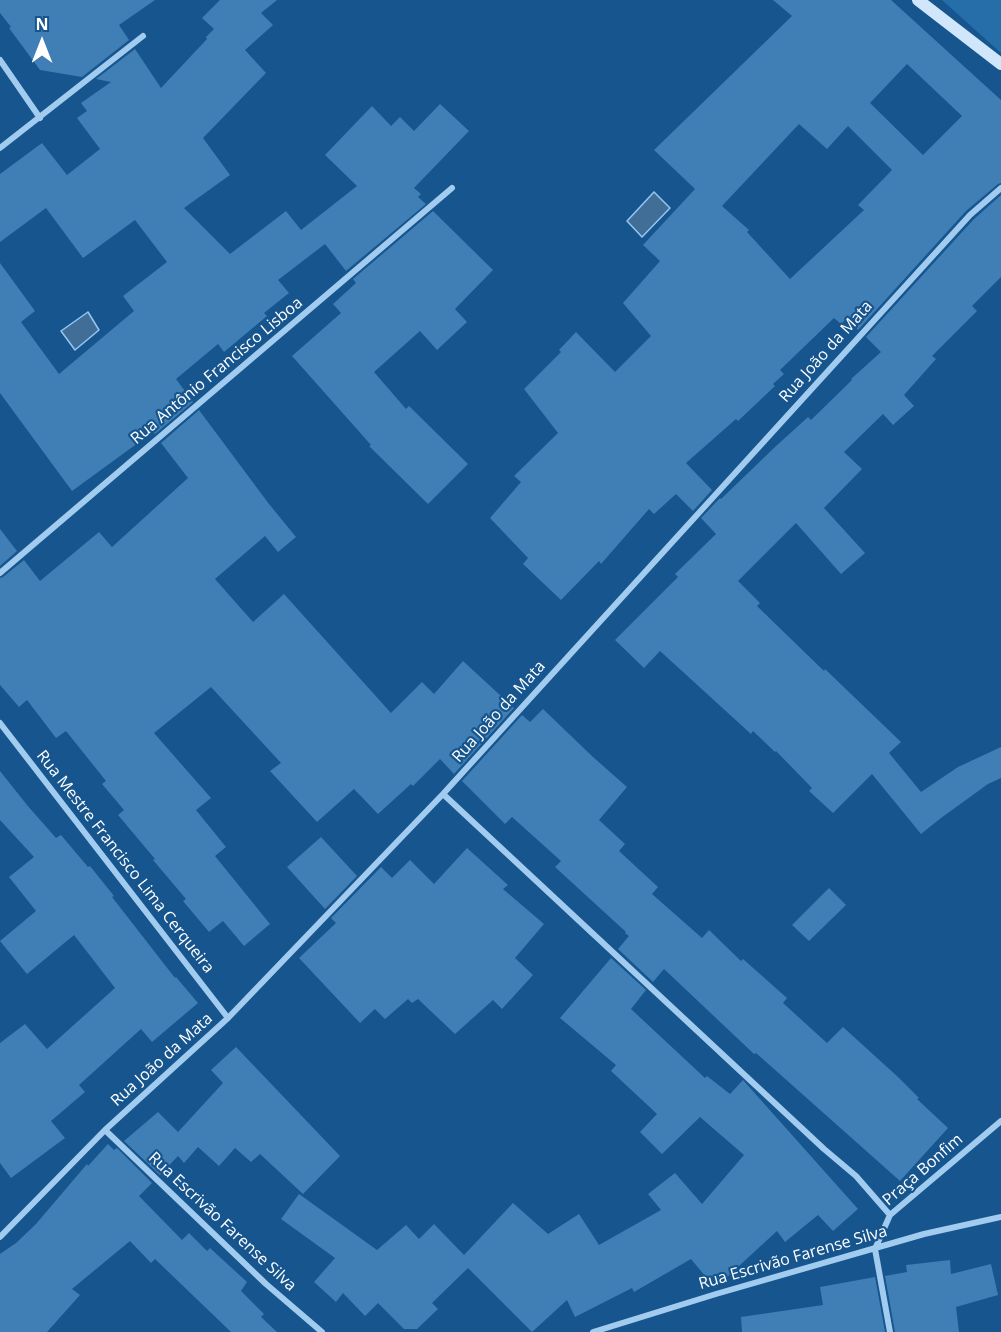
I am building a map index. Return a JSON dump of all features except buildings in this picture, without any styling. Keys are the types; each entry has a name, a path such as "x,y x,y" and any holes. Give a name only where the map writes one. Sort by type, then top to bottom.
{"main road":[{"path":"918,0 1001,64"}],"street":[{"path":"0,148 143,36"},
{"path":"0,60 40,118"},
{"name":"Rua Antônio Francisco Lisboa","path":"0,573 452,188"},
{"name":"Rua João da Mata","path":"2,1235 105,1130 228,1018 443,794 970,215 1001,188"},
{"name":"Rua Mestre Francisco Lima Cerqueira","path":"0,723 228,1018"},
{"path":"443,794 824,1149 856,1176 890,1215"},
{"name":"Praça Bonfim","path":"875,1248 890,1215 1001,1121"},
{"name":"Rua Escrivão Farense Silva","path":"105,1130 266,1284 322,1332"},
{"name":"Rua Escrivão Farense Silva","path":"593,1332 924,1234 1001,1217"},
{"path":"0,1226 2,1235"},
{"path":"875,1248 890,1332"}],"shaded area":[{"path":"942,0 1001,0 1001,53"},
{"path":"654,192 670,208 642,237 627,221"},
{"path":"88,312 99,330 75,350 61,331"}]}
